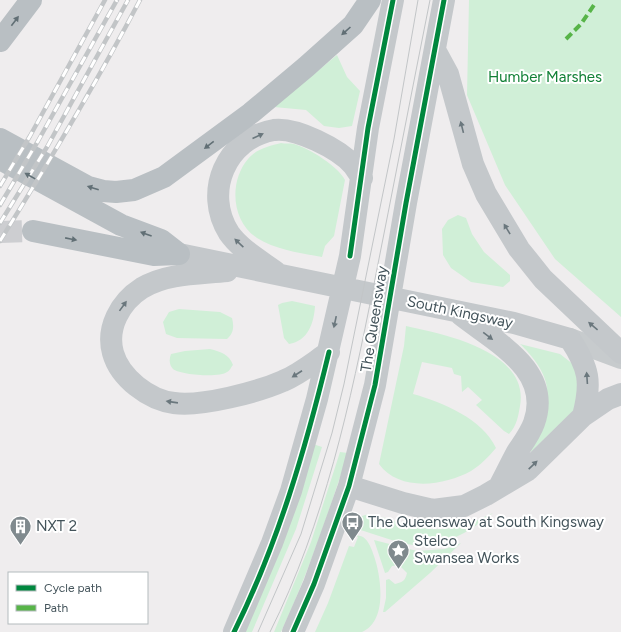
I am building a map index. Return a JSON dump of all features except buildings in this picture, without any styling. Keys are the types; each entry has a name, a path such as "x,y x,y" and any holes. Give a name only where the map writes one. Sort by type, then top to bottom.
{"highway":[{"path":"0,42 31,0"},
{"path":"0,139 88,187 103,191 116,192 134,190 164,177 251,113 352,25 370,0"},
{"path":"0,159 121,226 162,240 178,254"},
{"path":"33,231 154,255 178,254"}],"main road":[{"path":"234,632 272,543 291,492 317,400 350,256 368,128 393,0"},
{"name":"The Queensway","path":"293,632 314,584 349,486 375,385 444,0"},
{"path":"435,50 448,74 473,164 486,194 519,249 543,279 621,353"},
{"path":"290,277 249,252 230,234 221,216 217,195 218,186 226,164 233,153 243,144 264,133 279,130 293,131 322,143 345,158 362,178"},
{"name":"South Kingsway","path":"178,254 514,323 570,339"},
{"path":"249,269 168,277 143,288 131,296 121,308 114,320 112,335 113,354 123,371 135,385 150,396 175,403 226,398 284,381 329,352"},
{"path":"452,310 513,353 524,365 534,385 538,402 534,423 500,485"},
{"path":"570,339 580,353 587,372 587,396 583,416"},
{"path":"349,486 403,503 433,510 454,508 468,504 528,470 583,416 608,400 621,394"}],"street":[{"name":"South Kingsway","path":"570,339 621,358"}],"green space":[{"name":"Humber Marshes","path":"469,0 621,0 621,317 555,259 505,185 467,95"},
{"path":"337,55 347,77 360,91 352,126 339,128 324,126 306,110 274,107"},
{"path":"281,143 294,144 315,154 337,169 345,180 334,236 325,246 322,257 289,250 264,242 248,231 242,222 238,211 236,189 242,168 248,159 259,150"},
{"path":"458,215 466,218 472,234 484,252 510,275 510,281 503,287 471,282 451,268 443,255 442,229 448,220"},
{"path":"292,301 315,306 313,319 309,330 301,339 289,344 284,338 278,305"},
{"path":"179,309 220,312 232,318 232,332 227,339 177,338 166,334 163,322 169,312"},
{"path":"406,326 441,334 481,348 498,359 512,371 519,387 519,414 512,431 509,434 476,405 482,400 468,387 462,392 461,376 454,374 452,368 422,362 413,394 449,407 472,420 482,428 496,448 475,469 460,476 435,483 422,484 398,479 388,473 379,464 404,346"},
{"path":"520,344 560,354 578,368 577,407 531,452 530,449 546,398 547,386 542,372"},
{"path":"210,349 221,352 229,358 233,365 229,371 217,375 183,373 173,369 170,364 171,354"},
{"path":"313,444 322,447 296,529 252,632 242,632"},
{"path":"340,452 348,453 317,544 281,632 274,632 311,542"},
{"path":"493,513 476,526 456,537 445,542 424,546 406,544 357,529 362,516 369,514 414,526 430,529 446,529 478,520"},
{"path":"354,535 363,537 367,541 377,565 380,597 376,618 370,626 362,632 315,632 328,603 349,546 354,547 358,537"},
{"path":"374,540 417,551 445,549 461,543 430,573 385,612 383,612 386,598 386,580 389,579 395,584 400,583 403,581 407,573 399,565 392,566 388,572 385,573"}],"tunnel":[{"path":"0,232 33,231"}],"tram line":[{"path":"258,632 301,534 332,433 344,384 394,139 418,0"},
{"path":"270,632 306,548 334,462 365,329 430,0"}],"railway":[{"path":"0,186 30,136 105,0"},
{"path":"0,205 38,141 117,0"},
{"path":"0,223 47,147 128,0"},
{"path":"0,241 72,122 140,0"}],"marked path":[{"path":"566,39 581,24 594,5"}],"cycle path":[{"path":"350,256 368,128 393,0"},
{"path":"293,632 314,584 349,486 375,385 406,203 444,0"},
{"path":"234,632 250,599 289,495 311,423 329,352"}],"place":[{"name":"The Queensway at South Kingsway","path":"353,542"},
{"name":"NXT 2","path":"21,546"},
{"name":"Stelco Swansea Works","path":"398,570"}]}
